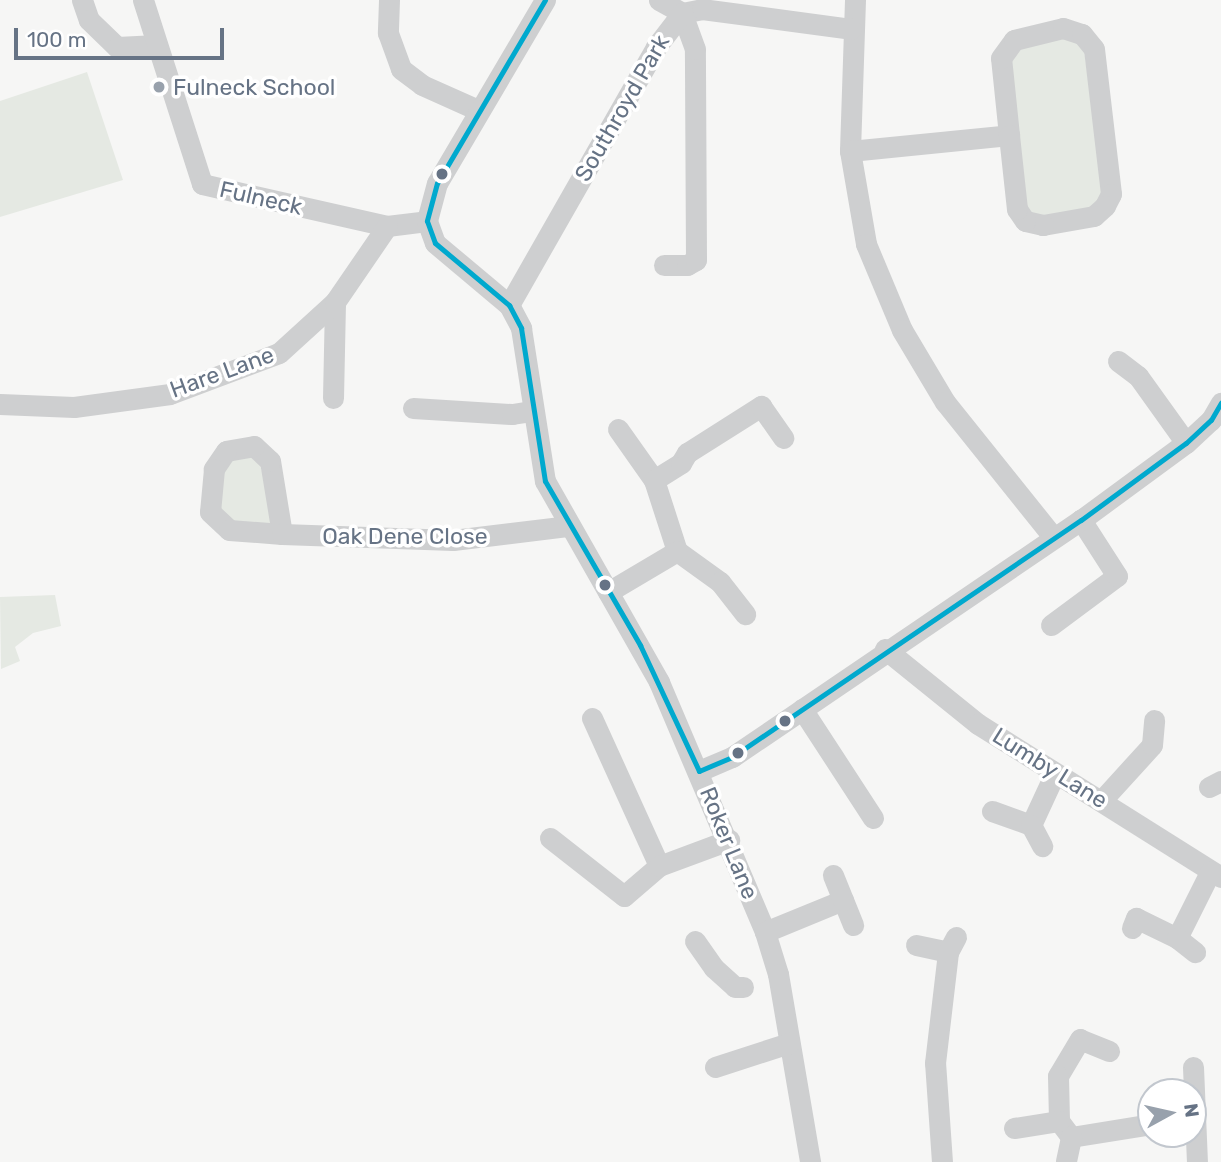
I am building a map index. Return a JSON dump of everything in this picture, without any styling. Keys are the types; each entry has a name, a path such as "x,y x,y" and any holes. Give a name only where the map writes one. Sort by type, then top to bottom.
{"street":[{"path":"82,0 89,20 117,47 156,45"},
{"name":"Fulneck","path":"143,0 202,184 387,226 427,221"},
{"path":"389,0 388,33 401,69 422,85 478,110"},
{"path":"509,304 453,262 435,243 427,221 437,183 545,0"},
{"path":"659,0 682,13 702,9 851,29"},
{"path":"855,0 851,29 850,150 866,244 902,330 945,402 1054,538"},
{"name":"Southroyd Park","path":"664,265 687,265 696,260 695,49 682,13"},
{"name":"Southroyd Park","path":"509,304 656,47 682,13"},
{"path":"1063,28 1082,34 1094,49 1111,194 1105,205 1094,216 1043,225 1025,221 1017,209 1009,135 1001,58 1014,40 1063,28"},
{"path":"850,150 1009,135"},
{"name":"Hare Lane","path":"0,404 74,407 170,394 279,353 335,302 387,226"},
{"path":"333,398 335,302"},
{"name":"Roker Lane","path":"509,304 521,327 531,411 545,481 653,670 729,840 765,932 760,981 789,1043 810,1162"},
{"path":"1118,361 1138,376 1186,443"},
{"path":"654,480 681,463 687,453 757,399 783,439"},
{"path":"413,408 512,414 531,411"},
{"path":"699,771 732,757 885,649 1081,520 1218,417"},
{"path":"618,429 654,480 677,551 720,582 745,614"},
{"name":"Oak Dene Close","path":"282,534 270,461 254,446 226,451 214,469 210,488 213,520 229,530 282,534 453,540 569,526"},
{"path":"1051,625 1117,576 1081,520"},
{"path":"608,592 677,551"},
{"name":"Lumby Lane","path":"885,649 978,724 1102,800 1215,875"},
{"path":"802,709 873,818"},
{"path":"592,719 659,866"},
{"path":"1102,800 1152,745 1154,720"},
{"path":"1031,825 1055,773"},
{"path":"992,811 1031,825 1042,846"},
{"path":"550,838 624,896 659,866 729,840"},
{"path":"832,875 853,925"},
{"path":"1177,938 1215,875"},
{"path":"765,932 843,900"},
{"path":"1132,928 1136,918 1177,938 1195,952"},
{"path":"695,941 714,968 736,987 760,981"},
{"path":"916,945 952,944 935,1063 942,1162"},
{"path":"1066,1161 1058,1076 1080,1039 1109,1051"},
{"path":"715,1067 789,1043"},
{"path":"1194,1067 1194,1078"},
{"path":"1014,1128 1065,1129 1137,1125"}],"shaded area":[{"path":"1082,34 1105,206 1025,221 1001,58 1014,40"},
{"path":"87,72 123,180 0,217 0,101"},
{"path":"254,446 282,534 229,530 210,488 214,469"},
{"path":"55,595 61,626 33,633 15,647 20,661 1,669 0,597"}],"transit line":[{"path":"545,0 437,183 427,221 435,243 509,305 521,328 545,481 640,645 699,771 732,757 1081,520 1186,443 1211,420 1221,403"}],"place":[{"name":"Fulneck School","path":"159,87"}]}
